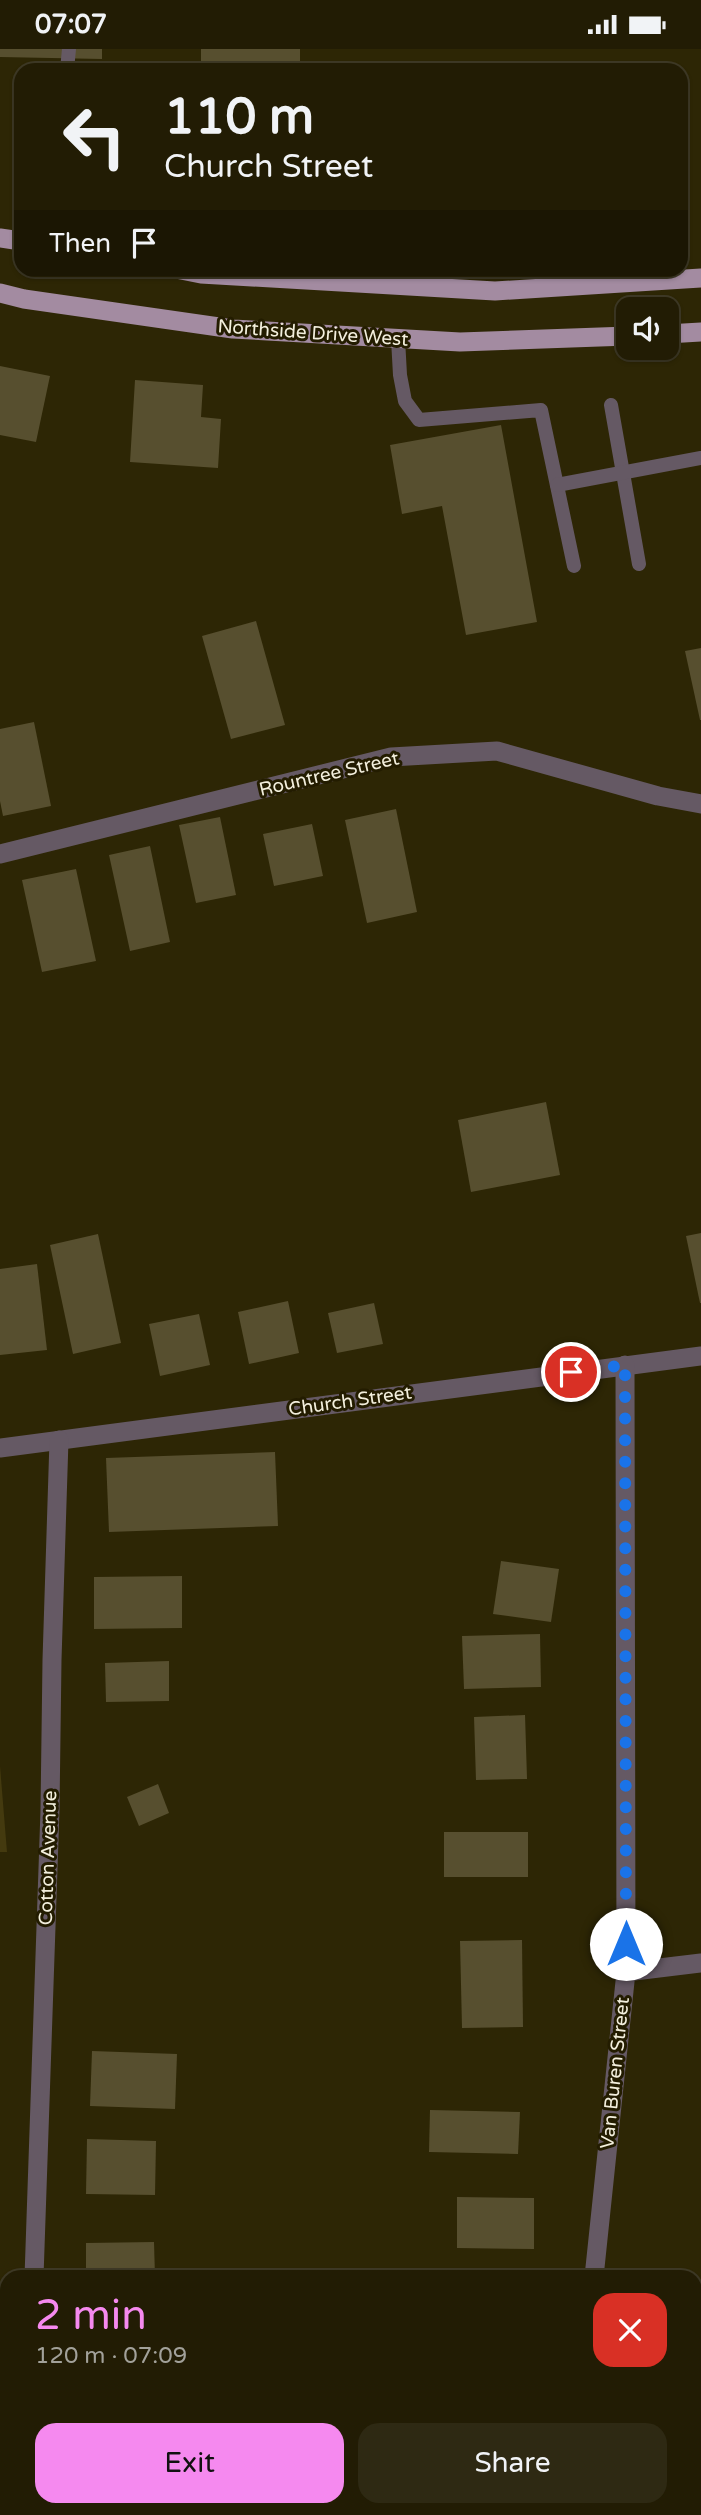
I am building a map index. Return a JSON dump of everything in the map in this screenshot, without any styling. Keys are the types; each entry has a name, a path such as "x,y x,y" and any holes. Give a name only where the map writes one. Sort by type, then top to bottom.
{"main road":[{"path":"253,277 495,291 701,278"},
{"name":"Northside Drive West","path":"0,293 24,299 233,330 460,342 616,336"},
{"path":"679,333 701,332"}],"street":[{"name":"Rountree Street","path":"0,854 391,757 497,751 658,796 701,804"},
{"name":"Church Street","path":"0,1448 701,1356"},
{"name":"Van Buren Street","path":"595,2270 626,1972 625,1365"},
{"name":"Cotton Avenue","path":"34,2270 50,1824 59,1440"},
{"path":"626,1972 701,1963"}],"lane":[{"path":"398,339 405,401 419,420 541,410 574,566"},
{"path":"611,405 639,564"},
{"path":"556,485 701,458"}],"shaded area":[{"path":"0,1766 7,1852 0,1852"}],"building":[{"path":"0,49 102,49 102,59 0,57"},
{"path":"201,49 300,49 300,63 201,63"},
{"path":"0,366 50,376 36,442 0,435"},
{"path":"135,380 203,385 201,417 221,419 218,468 130,462"},
{"path":"501,425 537,622 466,635 442,506 402,514 390,445"},
{"path":"256,621 285,725 231,739 202,636"},
{"path":"701,648 701,720 700,720 685,651"},
{"path":"34,722 51,806 3,816 0,801 0,729"},
{"path":"396,809 417,912 367,923 345,820"},
{"path":"220,817 236,895 196,903 179,825"},
{"path":"312,824 323,876 274,886 263,834"},
{"path":"150,846 170,942 130,951 109,855"},
{"path":"76,869 96,961 42,972 22,880"},
{"path":"546,1102 560,1175 471,1192 458,1120"},
{"path":"701,1233 701,1303 700,1303 686,1236"},
{"path":"98,1234 121,1343 73,1354 50,1245"},
{"path":"37,1264 47,1350 0,1355 0,1269"},
{"path":"288,1301 299,1353 249,1364 238,1312"},
{"path":"374,1303 383,1344 337,1353 328,1313"},
{"path":"199,1314 210,1365 160,1376 149,1324"},
{"path":"275,1452 278,1526 109,1532 106,1458"},
{"path":"501,1561 559,1569 551,1622 493,1614"},
{"path":"182,1576 182,1628 94,1629 94,1577"},
{"path":"540,1634 541,1687 464,1689 462,1636"},
{"path":"169,1661 169,1701 106,1702 105,1663"},
{"path":"525,1715 527,1779 476,1780 474,1717"},
{"path":"158,1784 169,1813 139,1826 127,1797"},
{"path":"444,1832 528,1832 528,1877 444,1877"},
{"path":"522,1940 523,2027 462,2028 460,1941"},
{"path":"92,2051 177,2054 175,2109 90,2106"},
{"path":"430,2110 520,2112 518,2154 429,2152"},
{"path":"87,2139 156,2141 155,2195 86,2194"},
{"path":"457,2197 534,2198 534,2249 457,2248"},
{"path":"154,2242 155,2270 86,2270 86,2243"}],"route":[{"path":"571,1372 625,1365 626,1944"}]}
